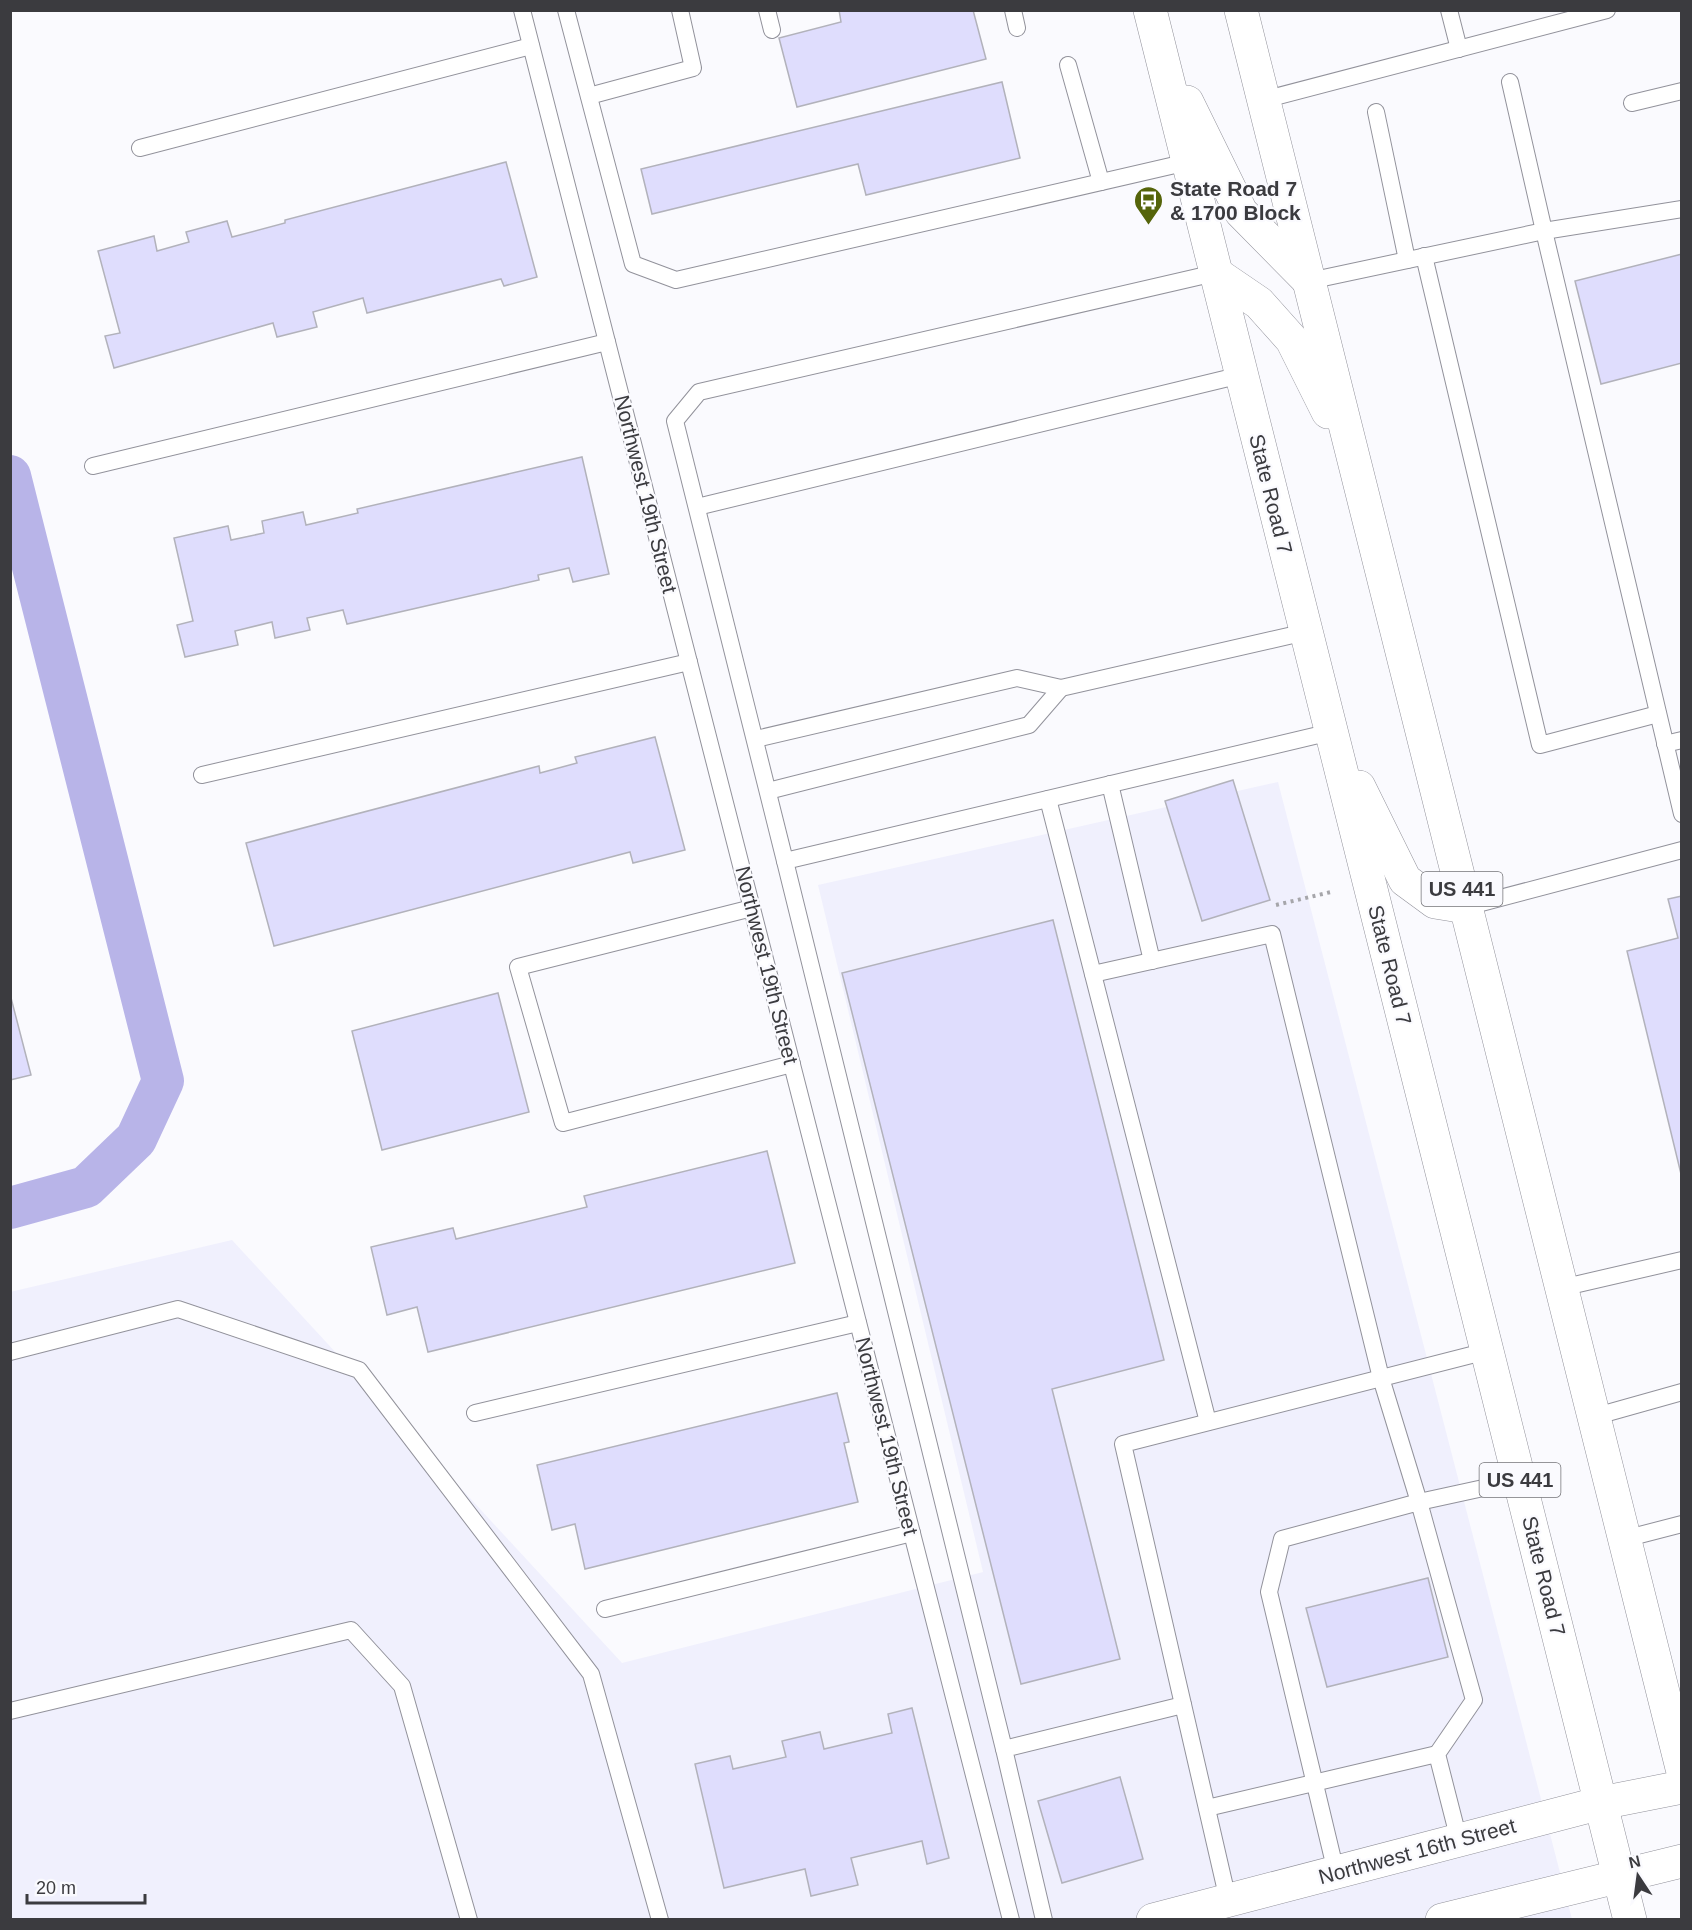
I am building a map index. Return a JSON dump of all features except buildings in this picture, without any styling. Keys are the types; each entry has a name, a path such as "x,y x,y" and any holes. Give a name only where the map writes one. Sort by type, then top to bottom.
{"main road":[{"name":"State Road 7","path":"1150,10 1630,1920"},
{"name":"US 441","path":"1241,10 1682,1768"},
{"path":"1158,44 1241,212 1309,281"},
{"path":"1215,273 1259,303 1292,340 1357,470"},
{"path":"1331,732 1405,880 1435,902 1466,907"},
{"name":"Northwest 16th Street","path":"1153,1920 1601,1803 1682,1786"},
{"path":"1442,1920 1682,1862"}],"lane":[{"name":"Northwest 19th Street","path":"522,10 1011,1920"},
{"path":"566,10 633,264 676,280 1188,162"},
{"path":"589,96 693,68 680,10"},
{"path":"767,10 772,30"},
{"path":"1013,10 1017,28"},
{"path":"1449,10 1459,49"},
{"path":"1263,100 1607,10"},
{"path":"140,148 531,46"},
{"path":"1068,65 1101,182"},
{"path":"1510,82 1658,714 1673,742 1682,814"},
{"path":"1632,103 1682,91"},
{"path":"1376,112 1416,258 1540,745 1658,714"},
{"path":"1309,281 1544,231 1682,209"},
{"path":"1044,1920 756,739 675,421 699,392 1215,273"},
{"path":"93,466 607,342"},
{"path":"697,507 1241,375"},
{"path":"756,739 1017,678 1061,688 1306,632"},
{"path":"202,775 689,662"},
{"path":"768,791 1029,725 1061,688"},
{"path":"785,861 1331,732"},
{"path":"1110,784 1152,961"},
{"path":"1048,799 1208,1422"},
{"path":"1466,907 1682,850"},
{"path":"752,908 518,966 563,1123 792,1064"},
{"path":"1093,974 1272,934 1381,1378 1419,1502 1474,1700 1437,1754 1207,1808"},
{"path":"1561,1288 1682,1260"},
{"path":"10,1352 178,1309 359,1370 591,1674 660,1920"},
{"path":"475,1413 858,1323"},
{"path":"1228,1900 1123,1444 1487,1351"},
{"path":"1593,1417 1682,1392"},
{"path":"1336,1872 1269,1592 1282,1539 1419,1502 1520,1480"},
{"path":"1624,1539 1682,1524"},
{"path":"605,1609 912,1533"},
{"path":"10,1711 351,1630 402,1686 469,1920"},
{"path":"1004,1749 1183,1705"},
{"path":"1437,1754 1459,1840"}],"shaded area":[{"path":"1278,782 1572,1919 11,1919 10,1292 232,1240 622,1663 983,1572 818,885"}],"waterway":[{"path":"10,476 163,1081 136,1139 86,1187 10,1208"}],"place":[{"name":"State Road 7 & 1700 Block","path":"1149,226"}]}
